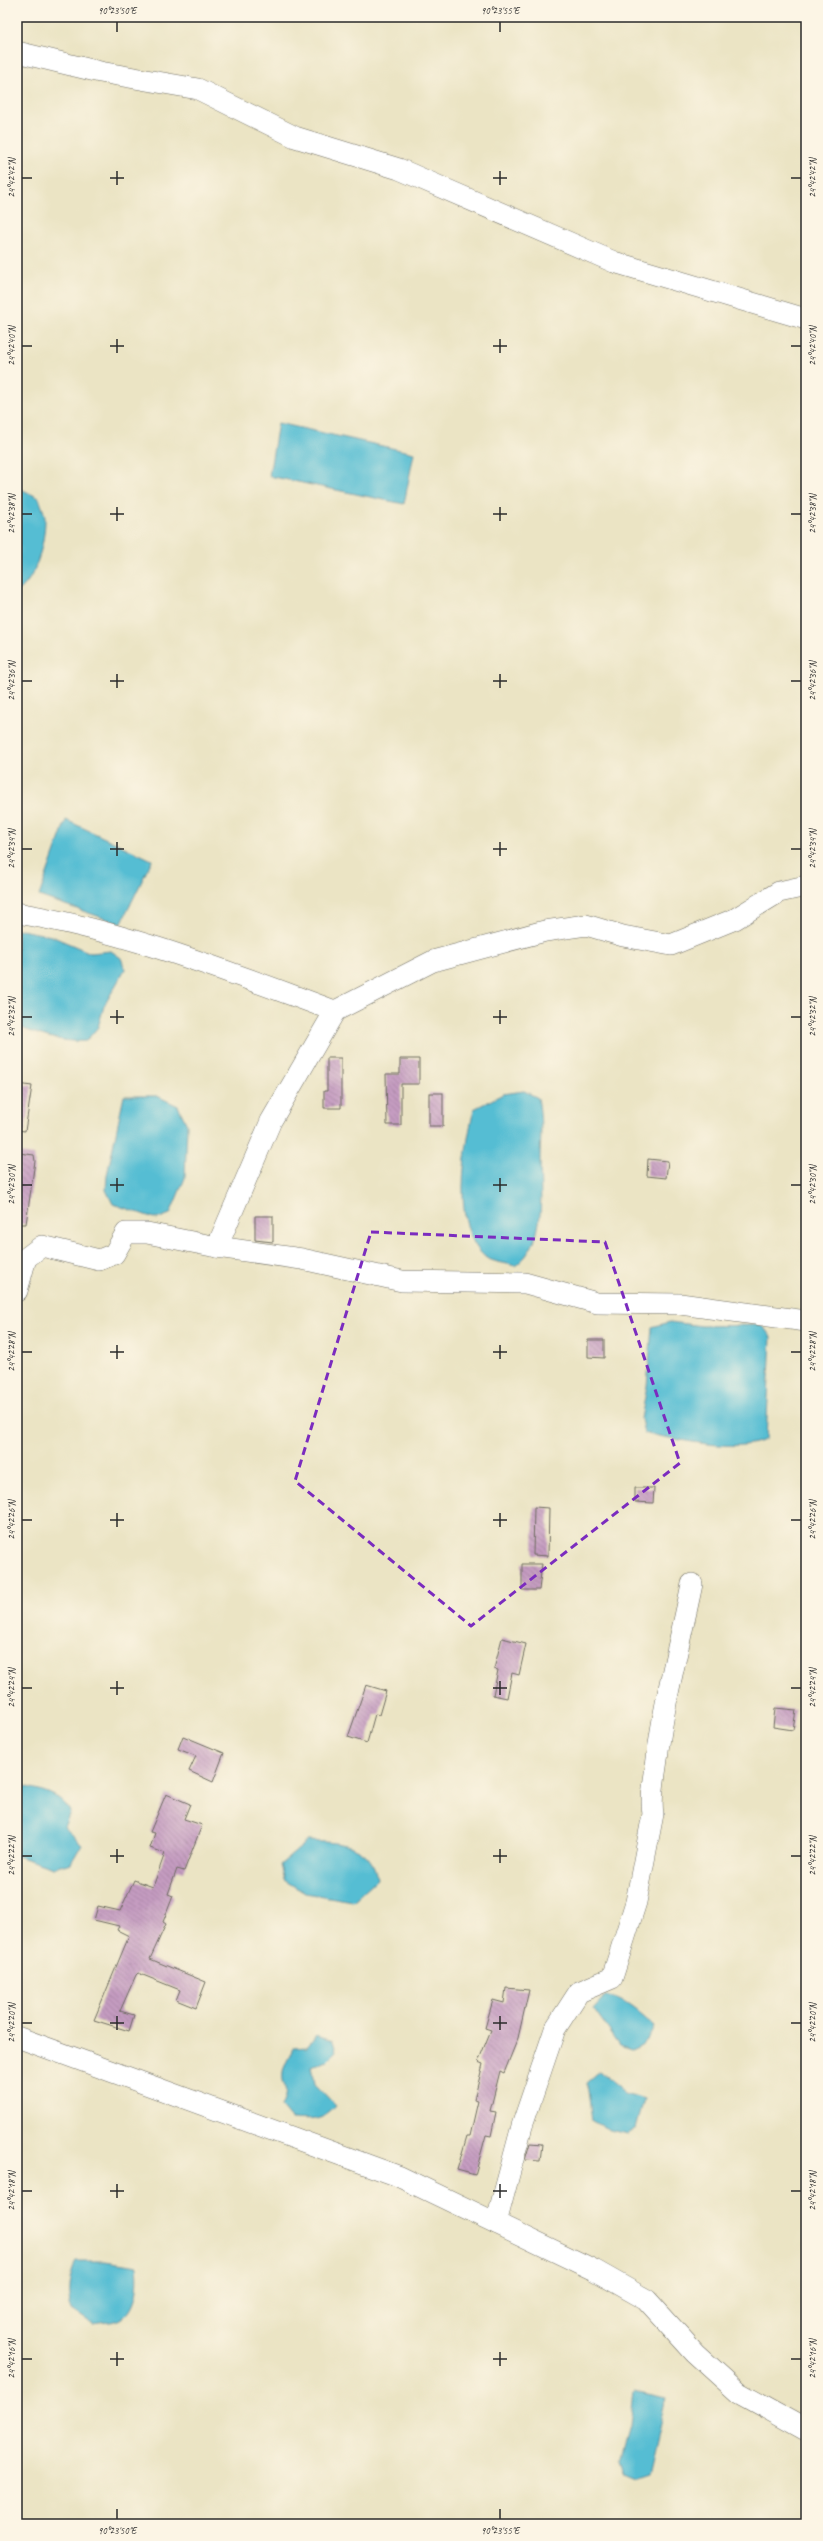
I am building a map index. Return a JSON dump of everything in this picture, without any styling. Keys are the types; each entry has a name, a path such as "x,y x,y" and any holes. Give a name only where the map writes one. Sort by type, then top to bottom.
{"street":[{"path":"17,52 100,72 198,88 295,137 399,169 614,262 806,319"},
{"path":"217,1247 271,1121 335,1011 433,961 545,931 586,925 623,936 671,945 735,919 779,892 806,886"},
{"path":"17,913 69,922 203,962 335,1011"},
{"path":"17,1291 26,1258 42,1246 99,1260 114,1254 126,1233 147,1233 217,1247 302,1259 402,1281 525,1283 597,1303 680,1304 806,1321"},
{"path":"496,2223 522,2126 555,2029 579,1992 612,1978 636,1902 653,1814 651,1803 667,1694 692,1584"},
{"path":"17,2037 398,2176 594,2270 647,2300 695,2353 739,2393 806,2430"}],"highlighted area":[{"path":"371,1232 605,1242 680,1463 471,1626 295,1481"}],"water":[{"path":"278,423 414,453 404,504 269,476"},
{"path":"17,487 39,498 44,512 45,528 41,549 34,570 24,586 17,592"},
{"path":"66,820 152,860 121,924 39,896"},
{"path":"17,929 51,936 91,953 111,951 121,958 125,969 104,1006 98,1027 86,1041 60,1040 17,1026"},
{"path":"524,1091 538,1098 541,1127 541,1201 540,1216 533,1244 526,1256 515,1266 488,1259 474,1243 467,1226 464,1207 464,1165 474,1109 503,1094"},
{"path":"124,1096 157,1096 178,1106 187,1125 185,1178 170,1214 157,1219 113,1204 106,1190 107,1175"},
{"path":"670,1322 702,1326 762,1325 771,1337 766,1439 740,1445 724,1445 706,1444 644,1433 641,1419 647,1386 652,1327"},
{"path":"20,1785 55,1796 61,1800 70,1812 64,1827 82,1844 71,1863 53,1868 17,1856 17,1787"},
{"path":"308,1841 342,1844 361,1851 374,1867 377,1879 353,1901 305,1893 284,1880 280,1865"},
{"path":"605,1997 625,2003 655,2027 646,2042 631,2050 620,2046 594,2009"},
{"path":"316,2036 333,2041 336,2051 326,2061 312,2067 315,2084 336,2106 326,2115 316,2119 291,2119 281,2107 286,2091 283,2078 284,2070 293,2048 307,2047"},
{"path":"600,2072 625,2093 644,2099 636,2128 627,2134 610,2130 592,2121 587,2083"},
{"path":"76,2261 105,2261 137,2266 138,2280 136,2295 127,2315 121,2319 111,2322 93,2324 72,2310 69,2297 69,2286"},
{"path":"634,2391 666,2398 648,2475 636,2479 624,2474 620,2462 630,2427"}],"building":[{"path":"327,1058 341,1058 341,1108 324,1108 324,1091 327,1091"},
{"path":"400,1059 419,1059 419,1084 401,1084 401,1125 387,1125 386,1074 400,1074"},
{"path":"17,1084 32,1086 25,1131 17,1130"},
{"path":"429,1093 443,1093 443,1126 429,1126"},
{"path":"19,1153 34,1155 35,1161 26,1224 17,1224"},
{"path":"648,1159 668,1161 666,1178 647,1176"},
{"path":"255,1216 273,1216 273,1242 255,1240"},
{"path":"588,1340 604,1340 604,1358 588,1357"},
{"path":"635,1488 654,1488 653,1503 635,1502"},
{"path":"534,1507 549,1508 548,1556 533,1555"},
{"path":"522,1564 542,1564 539,1590 522,1590"},
{"path":"502,1638 526,1644 519,1675 512,1673 507,1698 493,1695 498,1670 494,1669"},
{"path":"366,1685 386,1691 379,1715 375,1714 367,1743 348,1737"},
{"path":"775,1708 796,1710 793,1730 773,1727"},
{"path":"183,1736 224,1753 213,1782 189,1771 196,1756 178,1749"},
{"path":"166,1794 190,1804 184,1819 202,1825 184,1871 177,1869 168,1894 173,1896 163,1922 166,1924 150,1959 206,1982 196,2008 176,2000 180,1990 138,1973 120,2011 134,2015 129,2031 94,2020 129,1936 117,1930 119,1926 94,1920 98,1906 120,1911 134,1880 153,1887 165,1853 150,1848 155,1833 150,1832"},
{"path":"506,1988 529,1990 518,2038 504,2073 500,2071 490,2111 496,2112 491,2136 486,2135 475,2175 457,2170 467,2136 470,2136 478,2101 474,2100 483,2064 478,2062 491,2030 485,2028 493,2000 504,2003"},
{"path":"530,2143 542,2144 540,2161 525,2160"}]}
